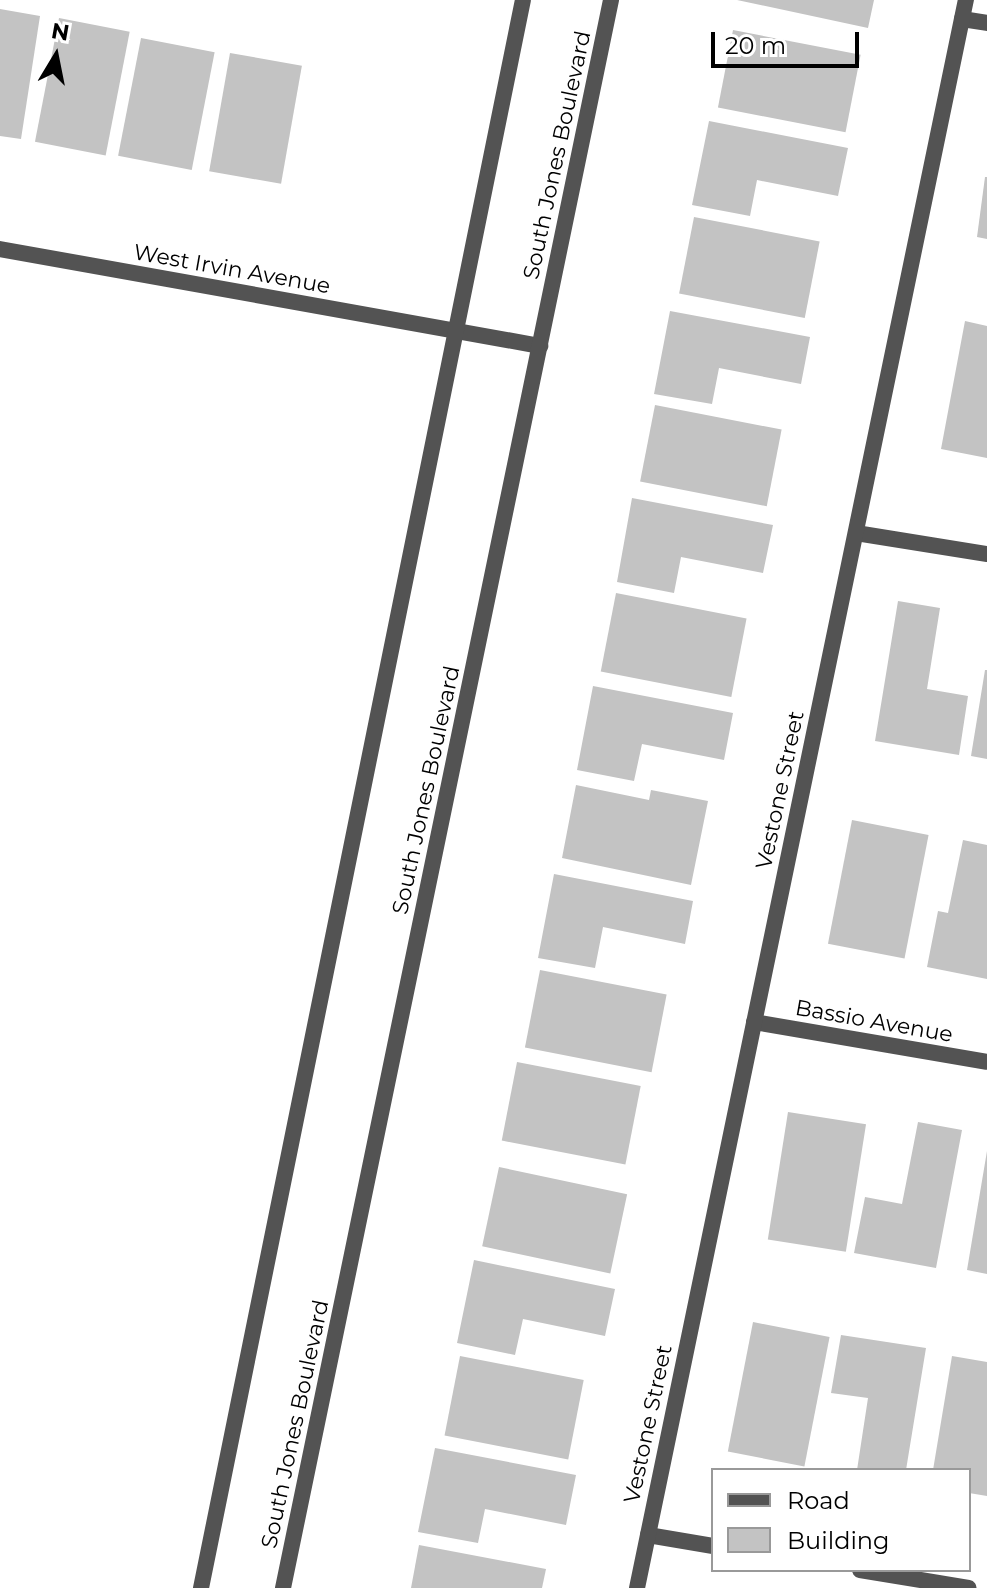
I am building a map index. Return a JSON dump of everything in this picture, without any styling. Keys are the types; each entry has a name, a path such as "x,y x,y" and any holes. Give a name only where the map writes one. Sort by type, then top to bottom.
{"street":[{"path":"201,1588 523,0"},
{"name":"South Jones Boulevard","path":"283,1588 611,0"},
{"name":"Vestone Street","path":"637,1588 966,0"},
{"path":"962,19 987,23"},
{"name":"West Irvin Avenue","path":"0,249 540,346"},
{"path":"856,533 987,554"},
{"name":"Bassio Avenue","path":"754,1022 987,1062"},
{"path":"648,1535 711,1546"},
{"path":"872,1572 969,1588"}],"building":[{"path":"737,0 874,0 868,28"},
{"path":"0,9 40,16 21,139 0,136"},
{"path":"59,18 130,32 106,155 35,142"},
{"path":"733,30 861,55 846,132 718,108"},
{"path":"141,38 215,52 192,170 118,156"},
{"path":"230,53 302,66 281,184 209,171"},
{"path":"709,121 848,148 838,196 757,180 750,216 692,205"},
{"path":"987,177 987,239 977,237"},
{"path":"694,217 820,241 805,318 679,294"},
{"path":"670,311 810,337 801,384 719,368 712,404 654,394"},
{"path":"965,321 987,326 987,458 941,449"},
{"path":"655,405 782,430 767,506 640,482"},
{"path":"632,498 773,525 763,573 681,557 674,593 617,582"},
{"path":"616,593 747,618 731,697 601,672"},
{"path":"898,601 940,608 927,689 968,696 959,755 875,741"},
{"path":"987,670 987,759 971,756"},
{"path":"593,686 733,713 724,760 642,744 634,781 577,770"},
{"path":"576,785 649,800 651,790 708,801 691,885 562,858"},
{"path":"852,820 929,835 905,959 828,944"},
{"path":"963,840 987,845 987,979 927,967 938,911 948,913"},
{"path":"554,874 693,901 685,944 603,927 595,968 538,958"},
{"path":"540,970 667,995 652,1072 525,1048"},
{"path":"517,1062 641,1086 625,1165 502,1141"},
{"path":"788,1112 866,1124 846,1252 768,1239"},
{"path":"918,1122 962,1130 936,1268 854,1253 865,1197 902,1204"},
{"path":"987,1151 987,1274 967,1270"},
{"path":"499,1167 627,1194 610,1273 482,1246"},
{"path":"474,1260 615,1289 605,1336 523,1319 515,1355 457,1343"},
{"path":"753,1322 830,1337 804,1466 728,1452"},
{"path":"841,1335 926,1348 906,1468 857,1468 868,1398 831,1393"},
{"path":"460,1356 584,1380 568,1460 445,1436"},
{"path":"952,1356 987,1362 987,1496 971,1493 971,1468 933,1468"},
{"path":"435,1448 576,1475 566,1525 485,1509 478,1543 418,1532"},
{"path":"419,1545 546,1569 542,1588 411,1588"}]}
